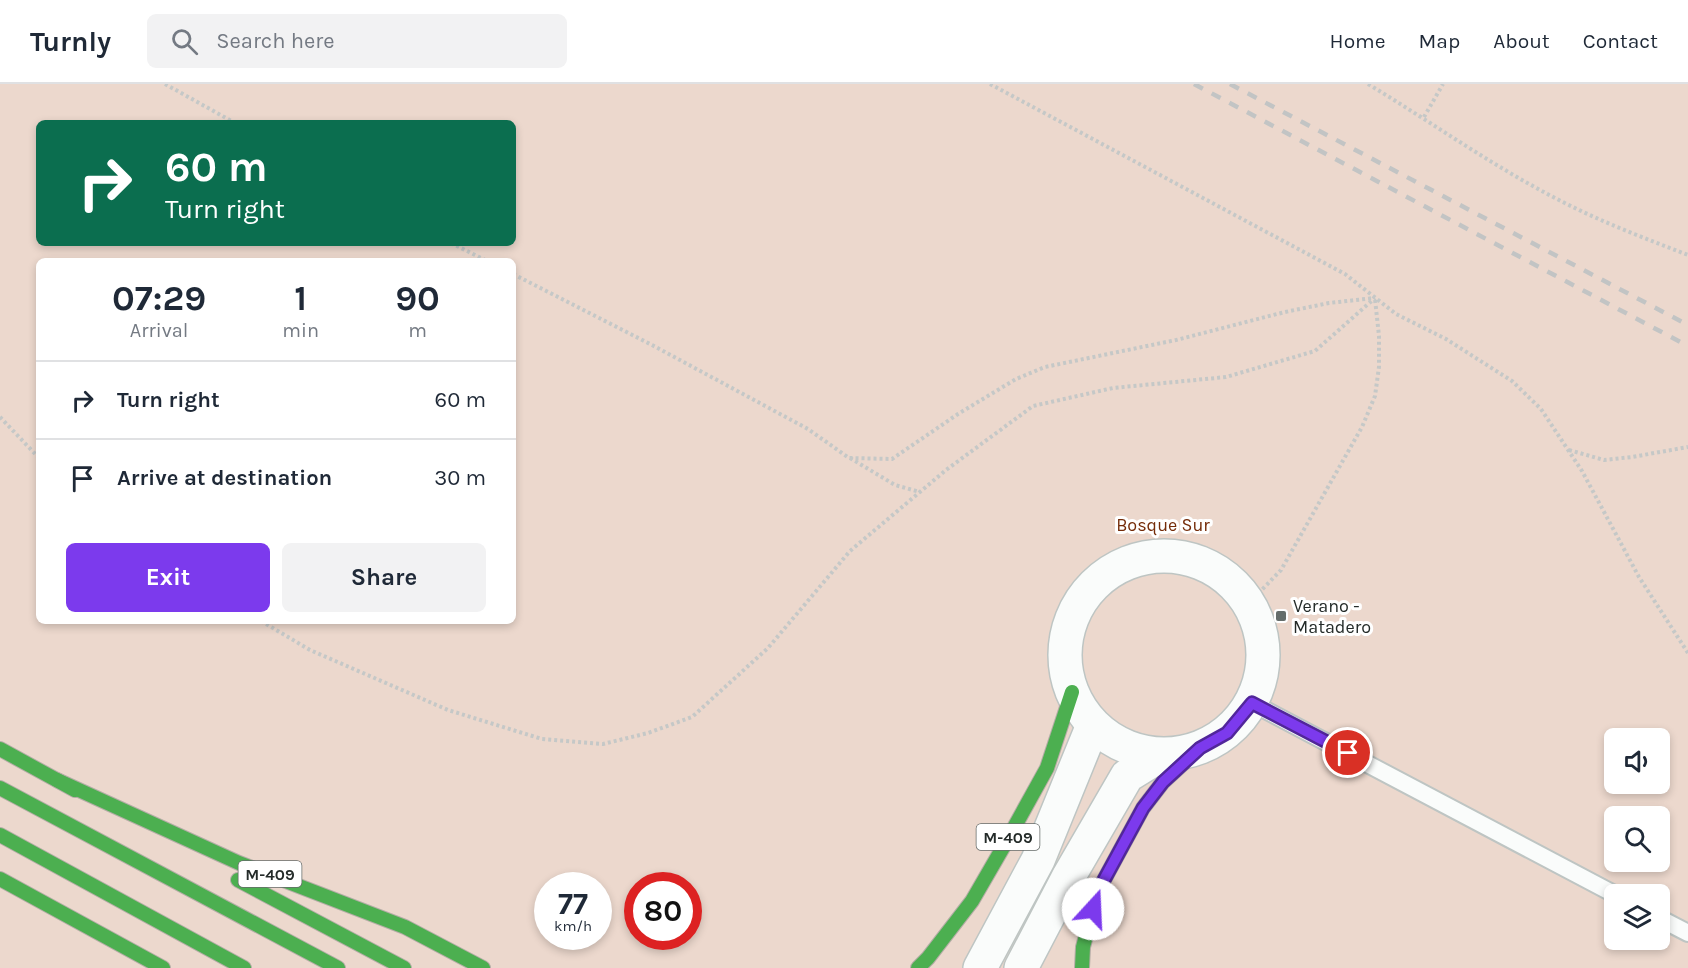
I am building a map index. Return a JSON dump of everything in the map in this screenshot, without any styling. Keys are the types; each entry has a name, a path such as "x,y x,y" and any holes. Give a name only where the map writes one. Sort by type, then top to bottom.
{"highway":[{"name":"M-409","path":"918,968 972,901 1047,768 1072,692"},
{"path":"1082,968 1083,946 1098,891 1143,808 1163,782 1200,748"},
{"name":"M-409","path":"0,749 404,968"},
{"name":"M-409","path":"57,780 239,863 405,927 483,968"},
{"name":"M-409","path":"0,788 338,968"},
{"path":"0,835 244,968"},
{"path":"0,879 163,968"}],"street":[{"path":"1021,968 1069,876 1127,776 1161,755 1200,748 1227,733 1252,703 1264,647 1250,602 1215,568 1175,555 1152,555 1116,566 1084,596 1066,636 1072,692 1094,725 1122,745 1161,755"},
{"path":"980,968 1038,861 1094,725"}],"lane":[{"path":"1252,703 1604,889"},
{"path":"1670,924 1688,933"}],"path":[{"path":"165,84 230,120"},
{"path":"990,84 1345,274 1396,314 1446,339 1512,381 1541,409 1568,449 1639,577 1688,653"},
{"path":"1368,84 1424,117 1469,149 1557,199 1614,226 1688,255"},
{"path":"1424,117 1443,84"},
{"path":"457,246 481,258"},
{"path":"516,276 808,429 849,458 895,485 920,492"},
{"path":"849,458 892,459 968,408 1016,380 1045,367 1176,340 1307,308 1375,298"},
{"path":"266,624 310,650 448,710 542,739 603,744 648,733 692,717 768,648 850,551 946,470 1033,406 1113,388 1226,377 1315,351 1375,298"},
{"path":"1250,602 1281,570 1362,428 1375,396 1379,367 1375,298"},
{"path":"0,417 36,455"},
{"path":"1568,449 1604,460 1688,447"}],"green space":[{"name":"Bosque Sur","path":"0,84 1688,84 1688,968 0,968"}],"railway":[{"path":"1194,84 1688,346"},
{"path":"1230,84 1688,325"}],"traffic: fast":[{"path":"918,968 972,901 1005,844 1047,768 1072,692"},
{"path":"1082,968 1083,947 1098,891 1143,808 1163,782 1200,748"},
{"path":"0,749 75,790"},
{"path":"57,780 239,863 405,927 483,968"},
{"path":"0,788 338,968"},
{"path":"0,835 244,968"},
{"path":"0,879 163,968"},
{"path":"238,880 404,968"}],"place":[{"name":"Verano - Matadero","path":"1281,616"}],"route":[{"path":"1093,909 1098,891 1143,808 1163,782 1200,748 1227,733 1252,703 1348,753"}]}
